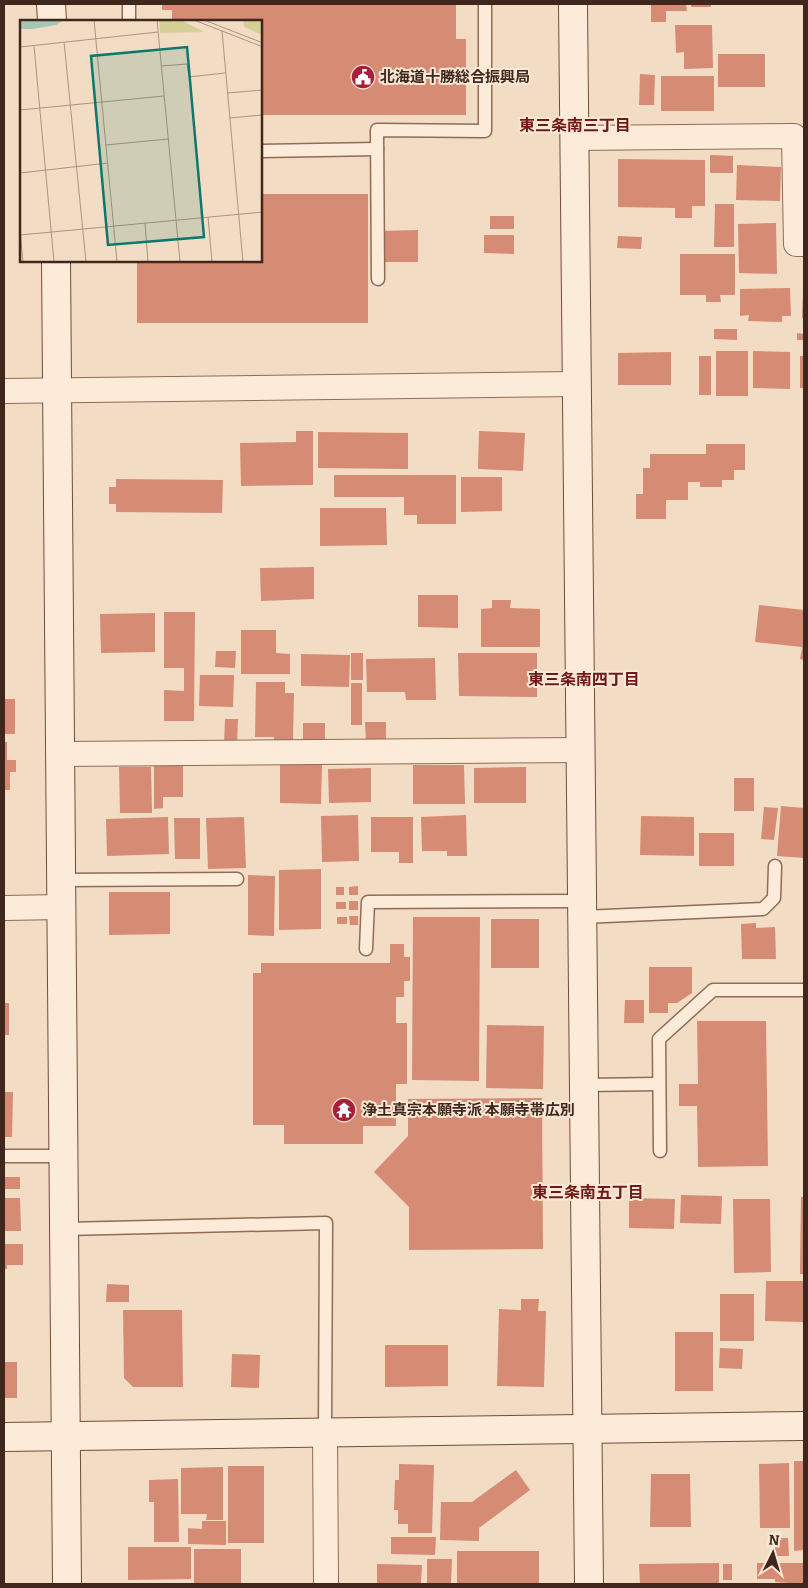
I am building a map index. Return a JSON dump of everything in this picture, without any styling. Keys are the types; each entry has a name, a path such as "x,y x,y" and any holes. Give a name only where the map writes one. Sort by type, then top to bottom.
{"street":[{"path":"51,4 52,20"},
{"path":"573,4 590,1584"},
{"path":"574,138 794,136 796,244 804,244"},
{"path":"56,262 67,1584"},
{"path":"4,391 577,384"},
{"path":"60,754 581,750"},
{"path":"4,908 62,907"},
{"path":"4,1437 804,1426"},
{"path":"325,1432 326,1584"}],"lane":[{"path":"129,4 129,20"},
{"path":"378,279 377,130 485,131 485,4"},
{"path":"262,151 377,149"},
{"path":"366,949 368,902 583,909 763,909 774,898 775,866"},
{"path":"62,880 237,879"},
{"path":"660,1151 659,1039 713,990 804,990"},
{"path":"585,1085 659,1084"},
{"path":"4,1156 64,1156"},
{"path":"65,1229 326,1223 325,1432"}],"building":[{"name":"北海道十勝総合振興局","path":"162,4 456,4 456,39 466,39 466,115 262,115 262,20 172,20 172,10 162,10"},
{"path":"651,4 686,4 687,11 666,11 666,22 651,22"},
{"path":"691,4 711,4 711,7 691,7"},
{"path":"675,25 712,25 713,68 684,69 684,52 676,53"},
{"path":"718,54 765,54 765,87 718,87"},
{"path":"640,74 655,75 654,105 639,105"},
{"path":"661,76 714,76 714,111 661,111"},
{"path":"710,155 733,156 733,173 710,173"},
{"path":"618,159 705,160 705,206 692,206 692,218 675,218 675,208 618,207"},
{"path":"737,165 781,167 780,201 736,200"},
{"path":"262,194 368,194 368,323 137,323 137,262 262,262"},
{"path":"715,204 734,204 734,247 714,247"},
{"path":"490,216 514,216 514,229 490,229"},
{"path":"776,223 777,274 739,273 738,224"},
{"path":"418,230 418,262 379,262 379,231"},
{"path":"484,235 514,235 514,254 484,253"},
{"path":"618,236 642,237 641,249 617,248"},
{"path":"680,254 735,254 735,295 720,295 721,302 706,302 706,295 680,295"},
{"path":"790,288 791,316 782,316 782,322 748,321 749,315 740,316 740,289"},
{"path":"803,292 804,318 802,318"},
{"path":"714,329 737,329 737,340 714,339"},
{"path":"797,333 804,334 804,340 797,340"},
{"path":"716,351 748,351 748,396 716,396"},
{"path":"753,351 790,352 790,389 753,388"},
{"path":"671,352 671,385 618,385 618,353"},
{"path":"699,356 711,356 711,395 699,395"},
{"path":"800,356 804,356 804,388 800,388"},
{"path":"296,431 313,431 313,485 241,486 240,443 296,442"},
{"path":"479,431 525,433 523,471 478,469"},
{"path":"318,432 408,433 408,469 318,468"},
{"path":"706,444 745,444 745,470 734,470 734,480 722,480 722,487 700,487 700,482 688,482 688,500 666,500 666,519 636,519 636,494 643,494 643,468 650,468 650,454 706,454"},
{"path":"334,475 456,475 456,524 417,524 417,515 404,515 404,497 334,497"},
{"path":"461,477 502,477 502,511 461,512"},
{"path":"116,479 223,480 222,513 116,512 116,504 109,504 109,487 116,487"},
{"path":"320,508 386,508 387,545 320,546"},
{"path":"314,567 314,599 261,601 260,568"},
{"path":"418,595 458,595 458,628 418,627"},
{"path":"492,600 511,600 510,608 540,609 540,647 481,647 481,609 492,608"},
{"path":"759,605 804,610 804,660 800,659 802,647 755,642"},
{"path":"164,612 195,612 194,721 164,721 164,690 184,691 184,668 164,668"},
{"path":"155,613 155,652 101,653 100,614"},
{"path":"241,630 276,630 276,653 290,654 290,674 241,674"},
{"path":"216,651 236,651 235,668 215,667"},
{"path":"351,653 363,653 363,680 351,680"},
{"path":"458,653 537,653 537,697 459,696"},
{"path":"301,654 350,655 349,687 301,686"},
{"path":"435,658 436,700 406,700 405,692 367,692 366,659"},
{"path":"200,675 234,675 233,707 199,706"},
{"path":"256,682 285,682 285,693 294,693 293,743 274,743 274,737 255,737"},
{"path":"351,683 362,683 362,725 351,725"},
{"path":"4,699 15,699 15,734 4,734"},
{"path":"225,719 238,719 237,745 224,745"},
{"path":"365,722 386,722 386,744 366,744"},
{"path":"303,723 325,723 325,743 303,743"},
{"path":"4,742 7,742 7,760 16,760 16,772 10,772 10,790 4,790"},
{"path":"183,764 183,797 163,797 163,808 154,809 154,765"},
{"path":"280,764 322,765 321,804 280,803"},
{"path":"413,765 464,765 465,804 413,804"},
{"path":"119,767 151,767 152,813 120,813"},
{"path":"526,767 526,803 474,803 474,768"},
{"path":"371,768 371,802 329,803 328,769"},
{"path":"734,778 754,778 754,811 734,811"},
{"path":"781,806 804,808 804,858 777,856"},
{"path":"764,807 778,808 774,840 761,839"},
{"path":"358,815 359,861 322,862 321,816"},
{"path":"466,815 467,856 447,856 447,851 422,851 421,817"},
{"path":"641,816 694,817 694,856 640,855"},
{"path":"168,817 169,854 107,856 106,819"},
{"path":"244,817 246,868 208,869 206,818"},
{"path":"371,817 413,817 413,863 399,863 399,852 371,852"},
{"path":"174,818 200,818 200,859 175,859"},
{"path":"699,833 734,833 734,866 699,866"},
{"path":"321,869 321,929 279,930 279,870"},
{"path":"248,875 275,876 274,936 248,935"},
{"path":"358,886 358,895 349,895 349,887"},
{"path":"336,887 344,887 344,895 336,895"},
{"path":"109,892 170,892 170,934 109,935"},
{"path":"349,901 358,901 358,910 349,910"},
{"path":"336,902 346,902 346,909 336,909"},
{"path":"349,916 358,916 358,925 350,925"},
{"path":"337,917 347,917 347,924 337,924"},
{"path":"413,917 480,917 479,1081 412,1080"},
{"path":"491,919 539,919 539,968 491,968"},
{"path":"756,923 756,928 775,927 776,959 742,959 741,924"},
{"path":"390,944 404,944 404,957 410,957 410,981 404,981 404,997 396,997 396,1023 407,1023 407,1084 396,1084 396,1126 363,1126 363,1144 284,1144 284,1125 253,1125 253,973 261,973 261,963 390,963"},
{"path":"649,967 692,967 692,993 677,1003 668,1003 668,1013 649,1013"},
{"path":"625,1000 644,1000 644,1023 624,1023"},
{"path":"4,1003 9,1003 9,1035 4,1035"},
{"path":"697,1021 766,1021 768,1166 698,1167 697,1106 679,1106 679,1084 698,1084"},
{"path":"487,1025 544,1026 543,1089 486,1088"},
{"path":"4,1092 13,1092 12,1137 4,1137"},
{"path":"542,1098 543,1249 409,1250 409,1207 374,1172 408,1136 408,1099"},
{"path":"4,1177 20,1177 20,1189 4,1189"},
{"path":"681,1195 722,1196 721,1224 680,1223"},
{"path":"801,1197 804,1197 804,1274 800,1274"},
{"path":"4,1198 20,1198 21,1231 4,1231"},
{"path":"629,1198 675,1199 674,1229 629,1228"},
{"path":"733,1199 770,1199 771,1272 734,1273"},
{"path":"4,1244 23,1244 23,1265 7,1265 7,1269 4,1269"},
{"path":"766,1281 804,1281 804,1322 765,1321"},
{"path":"107,1284 129,1285 129,1302 106,1302"},
{"path":"720,1294 754,1294 754,1341 720,1341"},
{"path":"521,1299 539,1299 538,1311 546,1311 544,1387 497,1386 499,1309 521,1310"},
{"path":"123,1310 182,1310 183,1387 133,1387 124,1378"},
{"path":"675,1332 713,1332 713,1391 675,1391"},
{"path":"385,1345 448,1345 448,1386 385,1387"},
{"path":"720,1348 743,1349 742,1369 719,1368"},
{"path":"232,1354 260,1355 259,1388 231,1387"},
{"path":"4,1362 17,1362 17,1398 4,1398"},
{"path":"794,1461 804,1461 804,1550 794,1551"},
{"path":"789,1463 790,1528 760,1528 759,1464"},
{"path":"399,1464 434,1465 432,1533 408,1533 408,1524 398,1524 398,1510 394,1510 395,1480 399,1480"},
{"path":"228,1466 264,1466 264,1543 228,1543"},
{"path":"223,1467 223,1520 206,1520 207,1514 181,1514 181,1468"},
{"path":"516,1470 530,1490 479,1528 479,1541 440,1540 441,1502 472,1502"},
{"path":"651,1474 690,1474 691,1527 650,1527"},
{"path":"178,1479 179,1542 154,1542 154,1502 149,1502 149,1480"},
{"path":"202,1521 226,1521 226,1545 188,1544 188,1528 202,1529"},
{"path":"391,1537 436,1537 435,1555 391,1554"},
{"path":"773,1538 788,1538 789,1556 774,1556"},
{"path":"128,1547 191,1547 191,1579 128,1580"},
{"path":"194,1549 241,1549 241,1583 194,1583"},
{"path":"457,1551 539,1551 539,1584 457,1584"},
{"path":"427,1559 452,1559 451,1584 427,1584"},
{"path":"719,1563 719,1584 640,1584 639,1564"},
{"path":"757,1563 804,1563 804,1584 775,1582 775,1579 757,1579"},
{"path":"377,1564 422,1565 421,1584 377,1584"},
{"path":"723,1564 732,1564 732,1580 723,1580"}],"place":[{"name":"北海道十勝総合振興局","path":"363,77"},
{"name":"浄土真宗本願寺派 本願寺帯広別","path":"344,1110"}],"district":[{"name":"東三条南三丁目","path":"575,125"},
{"name":"東三条南四丁目","path":"584,679"},
{"name":"東三条南五丁目","path":"588,1192"}]}
